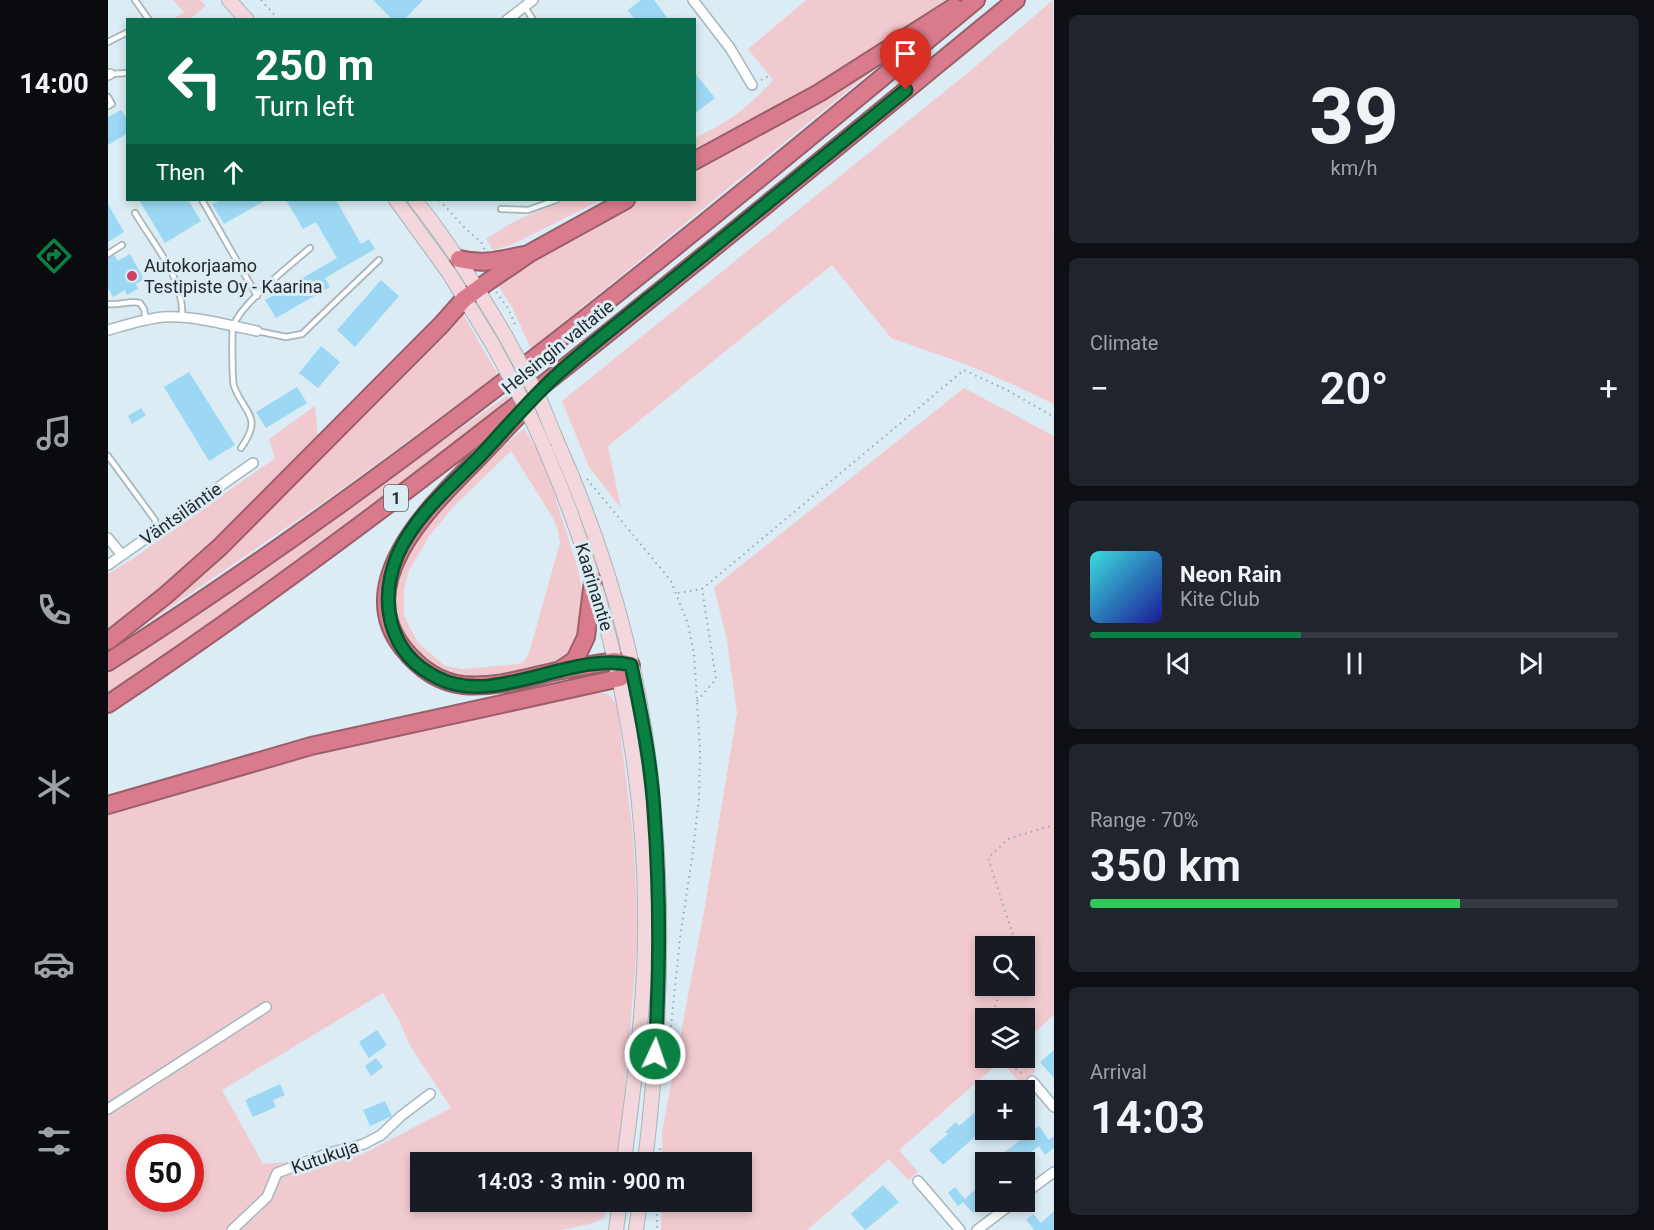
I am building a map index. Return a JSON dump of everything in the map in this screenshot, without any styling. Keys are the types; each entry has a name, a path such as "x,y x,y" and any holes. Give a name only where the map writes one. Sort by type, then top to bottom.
{"highway":[{"path":"696,160 819,93 965,0"},
{"name":"Helsingin valtatie","path":"108,662 315,522 537,358 740,195 976,0"},
{"name":"Helsingin valtatie","path":"108,704 222,626 559,373 1016,0"},
{"path":"108,641 165,595 228,539 471,294 531,253 624,201"},
{"path":"459,259 486,263 531,253"},
{"path":"559,373 427,511 399,553 389,579 387,607 390,621 401,646 418,664 437,678 451,683 483,685 560,671 622,668"},
{"path":"560,671 575,660 586,637 593,581"},
{"path":"108,805 311,746 622,668"}],"main road":[{"path":"229,0 245,18"},
{"name":"Kaarinantie","path":"397,201 437,255 505,335 540,400 592,527 610,582 632,744 644,889 645,942 637,1051 625,1152"},
{"name":"Kaarinantie","path":"416,201 459,259 493,345 545,449 577,531 646,740 653,797 658,888 656,1031 646,1152"},
{"path":"616,1230 619,1212"},
{"path":"636,1230 639,1212"}],"street":[{"path":"510,18 533,0"},
{"path":"693,0 730,48 752,86"},
{"path":"108,330 164,317 257,331"},
{"name":"Väntsiläntie","path":"108,565 253,463"},
{"path":"108,538 122,555"},
{"path":"108,1109 266,1006"},
{"path":"1035,1085 1054,1107"},
{"name":"Kutukuja","path":"232,1230 267,1197 277,1173 329,1153 364,1144 381,1135 430,1094"},
{"path":"1035,1186 1054,1172"},
{"path":"918,1181 960,1230"},
{"path":"977,1230 1001,1212"}],"lane":[{"path":"135,0 148,18"},
{"path":"525,6 532,18"},
{"path":"108,42 126,33"},
{"path":"109,74 126,73"},
{"path":"108,97 112,104 108,106"},
{"path":"203,201 257,296"},
{"path":"501,208 528,210 553,201"},
{"path":"135,213 181,292 182,318"},
{"path":"108,254 122,245"},
{"path":"241,447 249,436 252,417 233,385 234,326 243,310 310,248"},
{"path":"257,331 286,337 302,334 379,260"},
{"path":"108,304 134,301 140,303 146,320"},
{"path":"108,456 155,520 157,531"}],"path":[{"path":"261,0 277,18"},
{"path":"677,593 702,589 964,370 1007,390 1054,417"},
{"path":"588,480 671,581 688,624 694,654 700,750 699,798 680,938 668,1056"},
{"path":"697,701 716,679 702,589"},
{"path":"1014,936 988,858 1008,839 1054,825"},
{"path":"1014,1068 1031,1080"},
{"path":"659,1152 660,1138"},
{"path":"657,1212 657,1230"}],"shaded area":[{"path":"173,0 200,0 206,6 191,18 175,18 184,12"},
{"path":"806,0 945,0 892,38 805,94 696,152 696,137 737,114 773,80 748,49"},
{"path":"1053,0 1054,404 965,364 891,338 832,265 608,446 621,508 589,467 562,401 970,71"},
{"path":"894,53 531,349 512,307 496,282 554,249 604,216 633,201 696,201 696,166"},
{"path":"561,201 599,201 511,245 493,250 486,239 515,221"},
{"path":"463,314 498,375 331,497 134,632 133,629"},
{"path":"964,388 1054,436 1054,1015 1035,1032 1035,1008 975,1008 975,1068 993,1068 979,1080 975,1080 975,1084 899,1150 918,1172 908,1180 889,1159 807,1230 661,1230 662,1212 752,1212 752,1152 662,1152 662,1132 704,912 737,713 727,641 714,587"},
{"path":"508,395 511,402 228,610 108,693 108,671 220,598"},
{"path":"315,406 318,438 191,564 137,611 108,632 108,574 275,458 269,439"},
{"path":"524,428 545,465 578,569 583,595 583,613 576,644 568,655 545,669 464,677 449,675 417,657 397,622 394,608 398,576 418,535 463,482","holes":["511,451 553,518 560,543 529,653 523,662 462,669 445,666 418,643 404,616 404,589 409,570 430,535 454,506"]},
{"path":"598,692 608,694 617,705 633,835 638,933 620,1152 410,1152 410,1212 605,1212 604,1218 591,1224 560,1230 108,1230 108,814 276,763 467,717","holes":["383,993 400,1022 409,1044 451,1108 361,1155 263,1164 222,1090"]},
{"path":"1007,1068 1033,1068 1036,1071 1026,1080 1018,1080"}],"building":[{"path":"373,0 423,0 406,18 391,18"},
{"path":"641,0 654,0 668,18 634,18 628,10"},
{"path":"696,74 715,98 696,112"},
{"path":"121,110 126,118 126,134 108,145 108,117"},
{"path":"140,201 189,201 201,221 165,243"},
{"path":"219,201 264,201 224,224 212,204"},
{"path":"287,201 337,201 361,244 369,239 375,249 325,278 330,287 276,318 265,300 337,258 316,222 303,229"},
{"path":"108,204 124,232 108,242"},
{"path":"130,254 144,279 136,284 138,289 127,295 125,290 113,297 108,288 108,258 114,255 118,261"},
{"path":"381,280 399,296 355,347 337,330"},
{"path":"321,346 340,362 318,388 299,373"},
{"path":"189,372 235,445 209,461 164,387"},
{"path":"297,387 307,403 266,428 256,412"},
{"path":"141,408 146,415 132,424 128,416"},
{"path":"377,1030 387,1045 369,1058 359,1042"},
{"path":"1054,1050 1054,1078 1040,1062"},
{"path":"376,1058 383,1067 371,1076 365,1066"},
{"path":"280,1084 285,1095 273,1100 276,1107 253,1117 245,1100"},
{"path":"385,1101 392,1116 370,1126 363,1110"},
{"path":"975,1112 975,1136 943,1165 929,1150 948,1134 945,1132 956,1122 959,1126"},
{"path":"1039,1126 1049,1140 1054,1136 1054,1148 1045,1155 1039,1146 1031,1152 1004,1152 1020,1140 1035,1140 1035,1129"},
{"path":"883,1185 899,1202 865,1230 851,1214"},
{"path":"955,1187 965,1199 975,1190 975,1211 973,1213 963,1202 958,1206 948,1193"},
{"path":"1054,1211 1054,1230 1033,1230 1026,1220 1033,1214 1041,1223"}],"place":[{"name":"Autokorjaamo Testipiste Oy - Kaarina","path":"132,276"}],"route":[{"path":"655,1054 658,997 658,888 654,809 646,740 631,665 615,662 501,684 451,683 437,678 424,669 401,646 390,621 387,607 389,579 399,553 427,511 559,373 906,90"}]}
